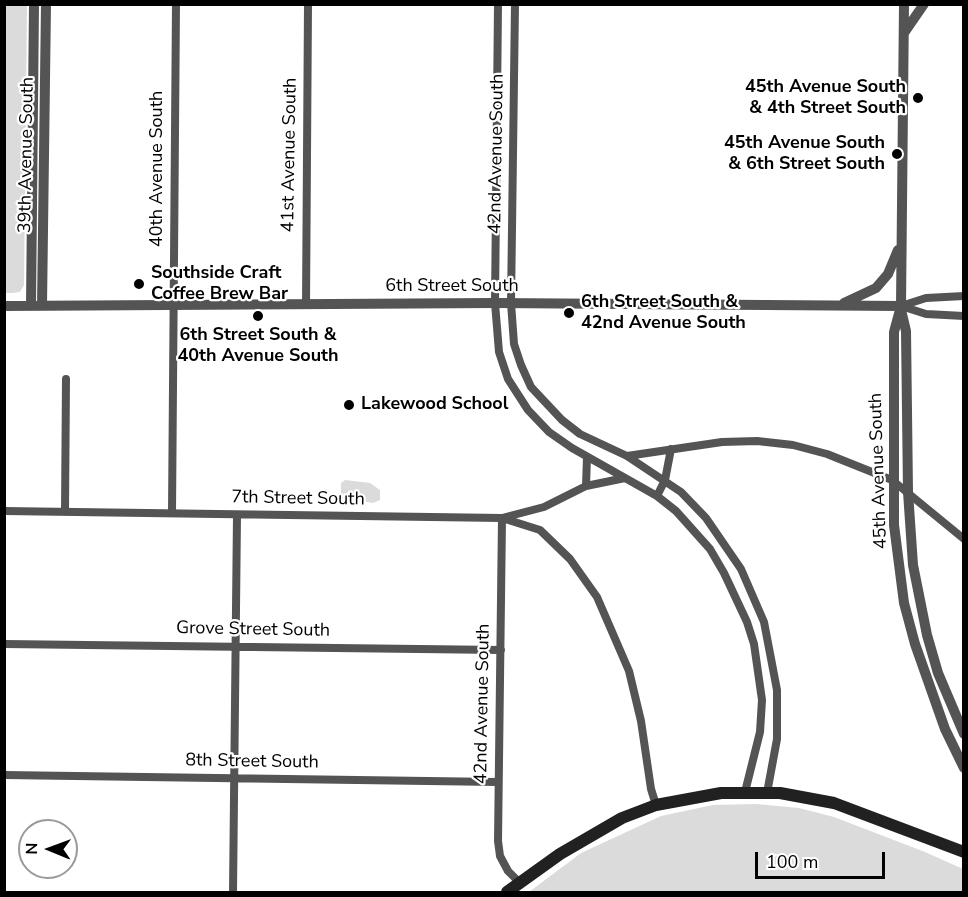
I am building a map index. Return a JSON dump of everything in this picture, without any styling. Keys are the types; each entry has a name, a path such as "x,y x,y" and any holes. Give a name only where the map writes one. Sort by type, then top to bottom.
{"main road":[{"path":"507,892 592,833 656,805 691,797 745,792 805,796 834,803 963,852"}],"street":[{"name":"39th Avenue South","path":"34,4 37,306"},
{"name":"39th Avenue South","path":"37,306 46,4"},
{"name":"40th Avenue South","path":"172,513 176,4"},
{"name":"41st Avenue South","path":"306,305 308,4"},
{"name":"42nd Avenue South","path":"498,4 495,303 499,352 508,379 528,410 549,432 587,457 657,496 676,511 710,549 739,602 751,633 762,700 760,732 745,792"},
{"name":"42nd Avenue South","path":"515,4 511,303 514,344 531,387 562,420 580,434 627,456 665,480 706,518 722,539 746,579 764,622 773,664 778,714 767,793"},
{"name":"45th Avenue South","path":"904,4 901,306 906,331 908,492 913,565 920,607 938,673 963,734"},
{"path":"904,33 924,4"},
{"path":"496,224 512,224"},
{"path":"835,306 854,300 876,288 888,274 902,242"},
{"name":"6th Street South","path":"4,306 174,307 495,303 901,306 926,298 963,296"},
{"name":"6th Street South","path":"901,306 926,314 963,316"},
{"name":"45th Avenue South","path":"901,306 894,332 892,480 894,525 904,603 928,685 963,768"},
{"path":"66,379 66,511"},
{"path":"627,456 734,442 794,445 827,454 892,480 963,539"},
{"path":"657,496 665,480 671,449"},
{"path":"585,486 587,457"},
{"name":"7th Street South","path":"4,511 502,518 544,507 585,486 625,478"},
{"path":"233,892 237,515"},
{"name":"42nd Avenue South","path":"502,518 498,782 500,856 508,871 520,883"},
{"path":"502,518 540,530 570,559 597,597 629,671 641,721 651,789 656,805"},
{"name":"Grove Street South","path":"4,644 501,650"},
{"name":"8th Street South","path":"4,775 498,782"}],"shaded area":[{"path":"5,4 27,5 24,285 20,292 12,293 4,293"},
{"path":"345,480 370,483 380,490 380,500 373,503 344,498 341,493 341,483"},
{"path":"756,804 799,808 834,817 925,852 963,869 963,892 529,892 581,853 661,816 713,805"}],"place":[{"name":"45th Avenue South & 4th Street South","path":"918,98"},
{"name":"45th Avenue South & 6th Street South","path":"897,154"},
{"name":"Southside Craft Coffee Brew Bar","path":"139,284"},
{"name":"6th Street South & 42nd Avenue South","path":"569,313"},
{"name":"6th Street South & 40th Avenue South","path":"258,316"},
{"name":"Lakewood School","path":"349,405"}]}
